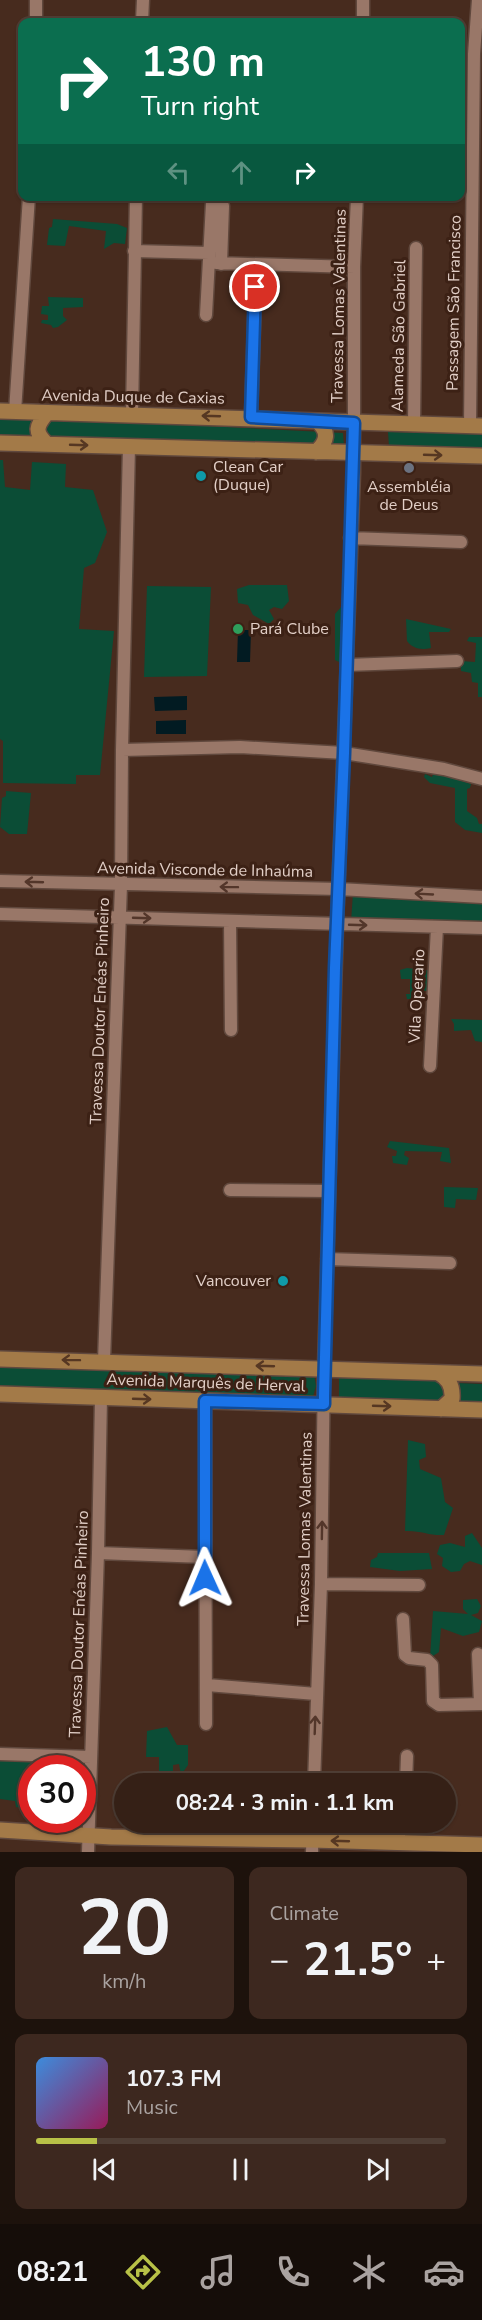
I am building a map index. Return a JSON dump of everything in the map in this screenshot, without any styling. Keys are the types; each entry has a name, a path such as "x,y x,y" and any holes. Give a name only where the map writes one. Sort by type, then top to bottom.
{"main road":[{"name":"Avenida Duque de Caxias","path":"8,411 476,426"},
{"path":"47,413 40,420 37,430 39,436 47,444"},
{"path":"315,452 325,444 326,434 324,427 317,421"},
{"path":"389,424 383,431 382,440 384,448 394,454"},
{"path":"0,443 482,456"},
{"name":"Avenida Marquês de Herval","path":"0,1359 482,1374"},
{"path":"438,1373 449,1381 453,1392 452,1399 441,1408"},
{"name":"Avenida Marquês de Herval","path":"0,1394 482,1410"},
{"path":"0,1830 88,1844 482,1845"}],"street":[{"path":"36,0 36,18"},
{"path":"142,0 142,18"},
{"path":"363,0 363,18"},
{"name":"Passagem São Francisco","path":"476,426 474,64 478,0"},
{"path":"8,411 29,201"},
{"path":"132,414 136,201"},
{"path":"206,315 223,206 221,201"},
{"name":"Travessa Lomas Valentinas","path":"314,1773 337,924 354,453 354,267 357,201"},
{"name":"Alameda São Gabriel","path":"414,424 416,248"},
{"path":"134,251 256,266 354,267"},
{"path":"251,417 256,266"},
{"name":"Travessa Doutor Enéas Pinheiro","path":"104,1361 121,885 129,446"},
{"path":"350,538 460,542"},
{"path":"347,665 457,661"},
{"path":"122,750 240,747 344,753 444,769 482,779"},
{"name":"Avenida Visconde de Inhaúma","path":"0,881 339,889 482,897"},
{"path":"0,914 482,928"},
{"path":"230,921 231,1029"},
{"name":"Vila Operario","path":"430,1066 437,927"},
{"path":"230,1190 329,1191"},
{"path":"327,1259 450,1263"},
{"name":"Travessa Doutor Enéas Pinheiro","path":"91,1755 101,1398"},
{"path":"205,1401 206,1724"},
{"path":"98,1553 204,1557"},
{"path":"321,1584 419,1585"},
{"path":"403,1618 405,1655 409,1658 427,1660 432,1665 433,1701 439,1705 481,1704 478,1654"},
{"path":"207,1685 316,1694"},
{"path":"0,1754 30,1755"},
{"path":"406,1773 407,1756"},
{"path":"398,1843 399,1833"}],"green space":[{"path":"53,219 117,224 127,228 125,244 114,243 104,249 106,231 69,226 65,246 47,245 49,228 52,227"},
{"path":"48,297 83,298 83,307 63,308 63,316 67,320 53,328 51,325 41,323 42,320 48,320 48,315 41,314 42,306 49,306"},
{"path":"0,416 38,417 37,440 0,439"},
{"path":"46,421 150,423 343,433 344,446 48,438 42,425"},
{"path":"388,432 482,434 482,450 389,446"},
{"path":"0,460 3,460 5,487 30,490 32,462 66,464 65,487 93,490 107,532 95,563 84,568 79,629 114,631 100,775 76,775 76,784 3,783 3,741 0,739"},
{"path":"249,585 287,585 289,601 282,609 274,607 269,610 274,619 269,624 253,615 248,605 238,603 237,589"},
{"path":"147,586 211,587 207,676 144,677"},
{"path":"341,607 344,608 341,663 335,660 335,614"},
{"path":"406,619 451,629 449,632 429,632 431,648 418,648 407,641"},
{"path":"469,637 482,637 482,697 478,697 478,683 472,682 471,673 461,671 461,661 475,662 476,643 467,641"},
{"path":"434,772 471,784 467,789 467,811 477,818 479,824 482,824 482,833 465,830 455,822 455,788 430,783 424,777 425,774 432,777"},
{"path":"6,791 31,793 27,834 9,834 0,827 2,798 6,796"},
{"path":"353,893 482,897 482,926 351,922"},
{"path":"407,968 433,971 433,977 427,980 427,991 414,990 414,999 407,999 406,994 410,994 410,979 401,979 400,970"},
{"path":"451,1019 482,1020 482,1042 475,1041 471,1030 454,1031"},
{"path":"390,1141 449,1148 451,1163 440,1161 442,1152 405,1151 404,1155 409,1158 407,1165 393,1163 392,1156 396,1156 397,1151 387,1147"},
{"path":"444,1187 478,1188 476,1200 456,1199 455,1208 444,1207"},
{"path":"0,1367 314,1374 316,1386 312,1400 0,1390"},
{"path":"339,1376 437,1381 447,1394 441,1403 339,1402"},
{"path":"455,1383 482,1384 482,1406 454,1405"},
{"path":"408,1440 425,1444 426,1457 419,1460 420,1469 441,1478 445,1502 453,1508 444,1535 405,1531"},
{"path":"472,1533 482,1548 482,1565 470,1561 464,1564 460,1571 451,1572 442,1566 443,1558 437,1554 440,1545 450,1543 465,1547 465,1536"},
{"path":"378,1553 429,1553 432,1569 400,1571 370,1567 371,1560 377,1557"},
{"path":"477,1599 481,1606 478,1613 471,1615 482,1621 479,1632 463,1636 441,1628 439,1652 430,1658 433,1611 468,1614 463,1609 463,1600"},
{"path":"167,1727 177,1745 188,1745 188,1765 182,1773 179,1764 173,1765 173,1773 159,1773 159,1757 146,1757 147,1731"},
{"path":"0,1757 18,1758 18,1807 15,1801 0,1799"}],"water":[{"path":"238,630 251,630 250,662 237,662"},
{"path":"187,696 187,710 155,711 154,697"},
{"path":"186,720 186,734 156,734 156,721"}],"place":[{"name":"Assembléia de Deus","path":"409,468"},
{"name":"Clean Car (Duque)","path":"201,476"},
{"name":"Pará Clube","path":"238,629"},
{"name":"Vancouver","path":"283,1281"}],"route":[{"path":"205,1578 205,1401 324,1404 335,968 354,423 251,417 255,287"}]}
